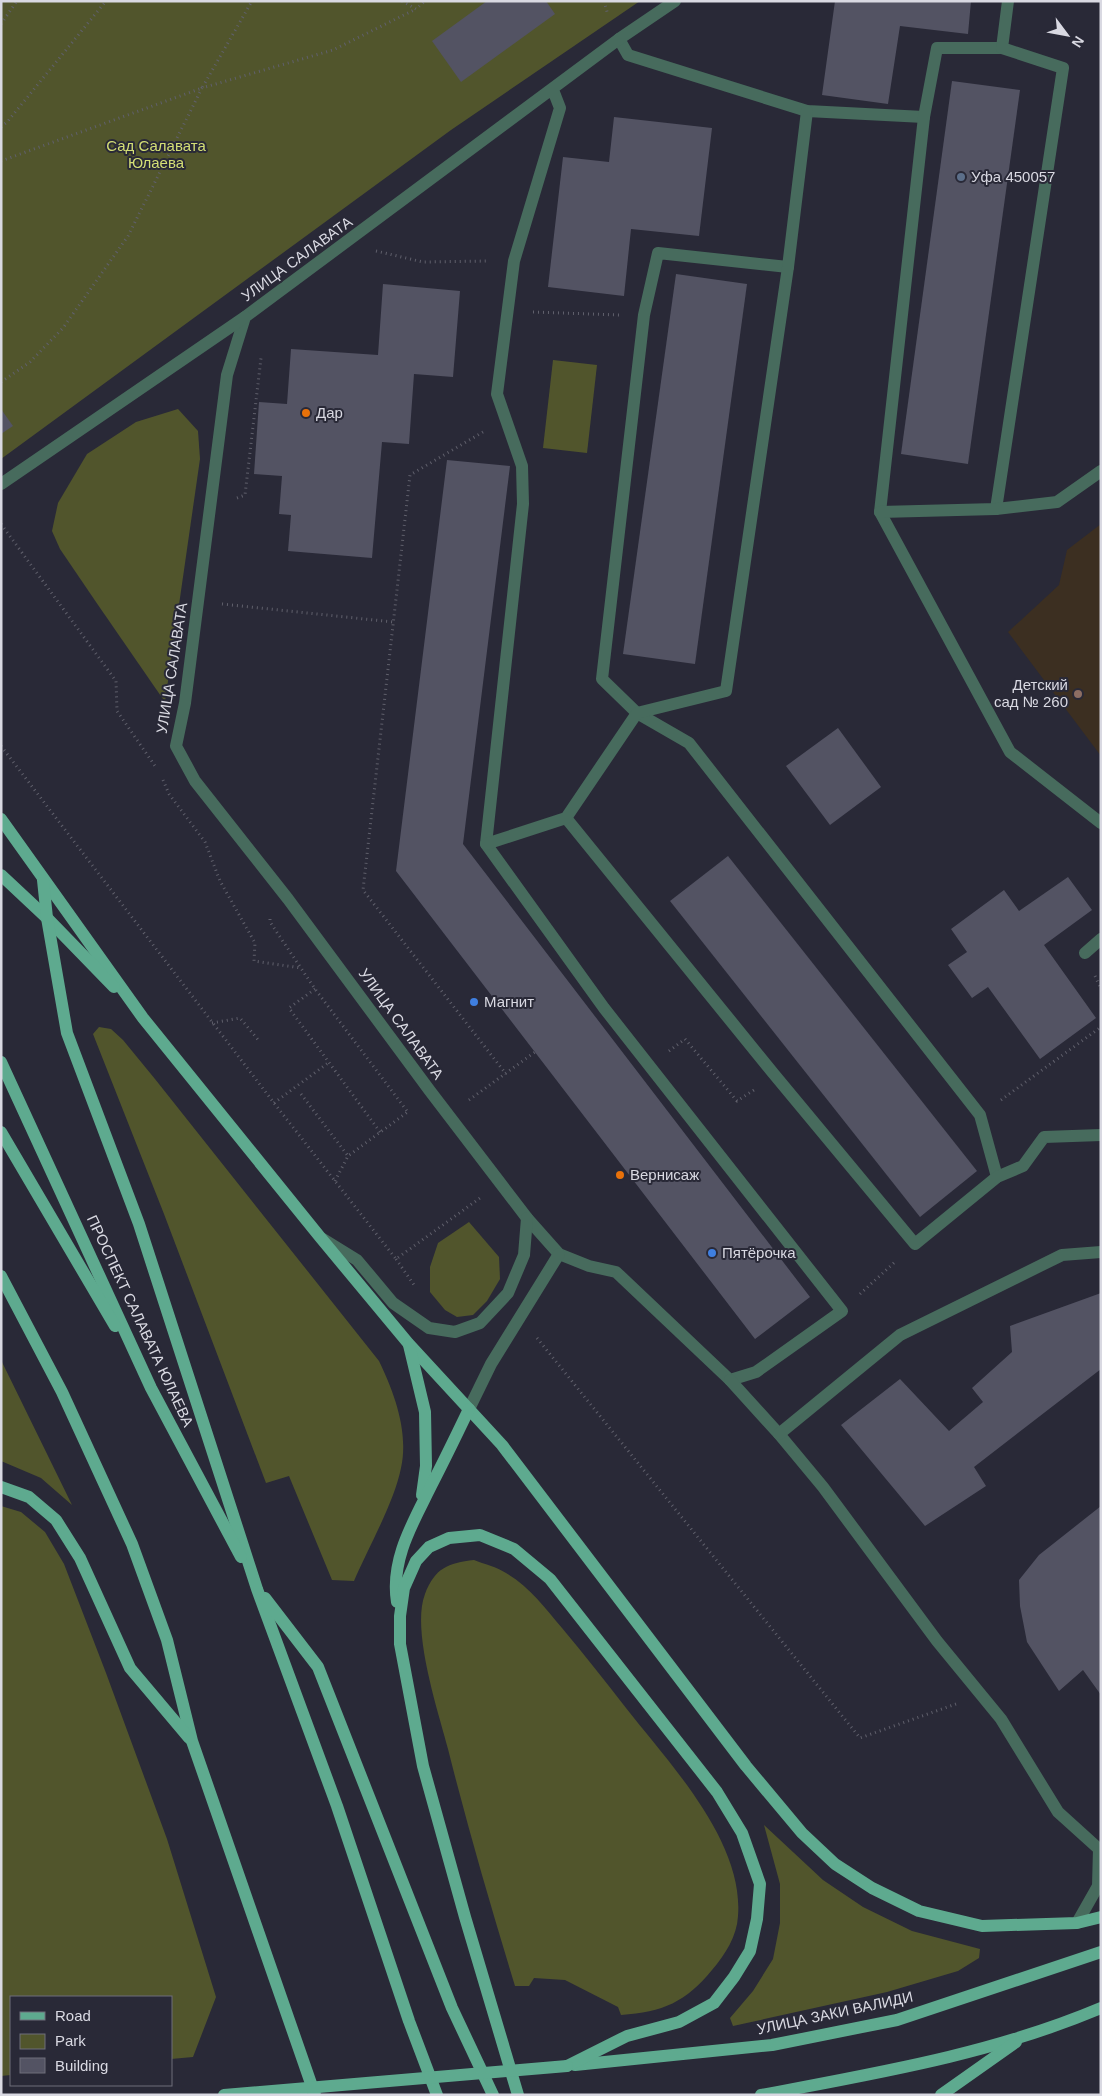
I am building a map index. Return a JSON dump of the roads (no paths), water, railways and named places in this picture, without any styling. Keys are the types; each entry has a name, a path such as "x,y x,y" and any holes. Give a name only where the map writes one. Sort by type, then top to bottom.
{"main road":[{"path":"1,819 143,1018 408,1343 502,1445 778,1806 802,1833 835,1864 872,1888 919,1911 982,1926 1078,1924 1101,1917"},
{"path":"1,875 47,918 143,1018"},
{"path":"43,877 47,918 67,1032 139,1224 257,1589 337,1806 409,2021 437,2095"},
{"name":"ПРОСПЕКТ САЛАВАТА ЮЛАЕВА","path":"1,1062 151,1388 257,1589"},
{"path":"1,1132 151,1388"},
{"path":"1,1276 62,1392 132,1544 167,1640 192,1741 315,2095"},
{"path":"408,1343 425,1412 426,1466 420,1508"},
{"path":"400,1616 395,1589 398,1563 406,1537 469,1409"},
{"path":"1,1487 29,1497 56,1520 80,1558 130,1668 192,1741"},
{"path":"518,2095 465,1917 423,1766 400,1644 400,1616 404,1588 416,1562 429,1547 449,1538 480,1535 514,1549 550,1579 718,1792 742,1834 760,1884 757,1919 750,1951 734,1977 714,2003 679,2022 627,2036 567,2066"},
{"path":"257,1589 318,1667 452,2008 493,2095"},
{"name":"УЛИЦА ЗАКИ ВАЛИДИ","path":"224,2095 567,2066 772,2045 897,2020 1101,1952"},
{"path":"761,2095 898,2070 1022,2038 1101,2008"},
{"path":"941,2095 1022,2038"}],"street":[{"name":"УЛИЦА САЛАВАТА","path":"559,1254 526,1218 288,899 195,781 176,746 185,703 227,375 245,317 553,90 619,39 675,1"},
{"path":"1002,48 1008,1"},
{"path":"619,39 628,55 807,111 924,117"},
{"path":"996,509 1063,68 1002,48 937,48 924,117 880,512 1010,752 1101,823"},
{"path":"553,90 560,108 514,261 497,394 522,466 523,504 486,844 604,1008 842,1312 756,1372 730,1380"},
{"path":"486,844 566,818 638,713 726,691 788,267 807,111"},
{"path":"788,267 658,253 644,316 602,679 638,713 689,743 980,1115 997,1177"},
{"path":"1,484 245,317"},
{"path":"880,512 996,509 1057,502 1101,471"},
{"path":"566,818 915,1244 997,1177 1023,1166 1044,1137 1101,1135"},
{"path":"1085,953 1101,939"},
{"path":"320,1237 357,1260 393,1303 429,1328 455,1332 480,1323 508,1293 524,1256 526,1218"},
{"path":"779,1434 900,1335 1062,1255 1101,1252"},
{"path":"469,1409 492,1364 559,1254 589,1266 616,1272 730,1380 779,1434 823,1487 937,1641 1001,1719 1058,1812 1099,1848 1098,1886 1078,1924"}],"place":[{"name":"Уфа 450057","path":"961,177"},
{"name":"Дар","path":"306,413"},
{"name":"Детский сад № 260","path":"1078,694"},
{"name":"Магнит","path":"474,1002"},
{"name":"Вернисаж","path":"620,1175"},
{"name":"Пятёрочка","path":"712,1253"}],"park label":[{"name":"Сад Салавата Юлаева","path":"156,154"}]}
